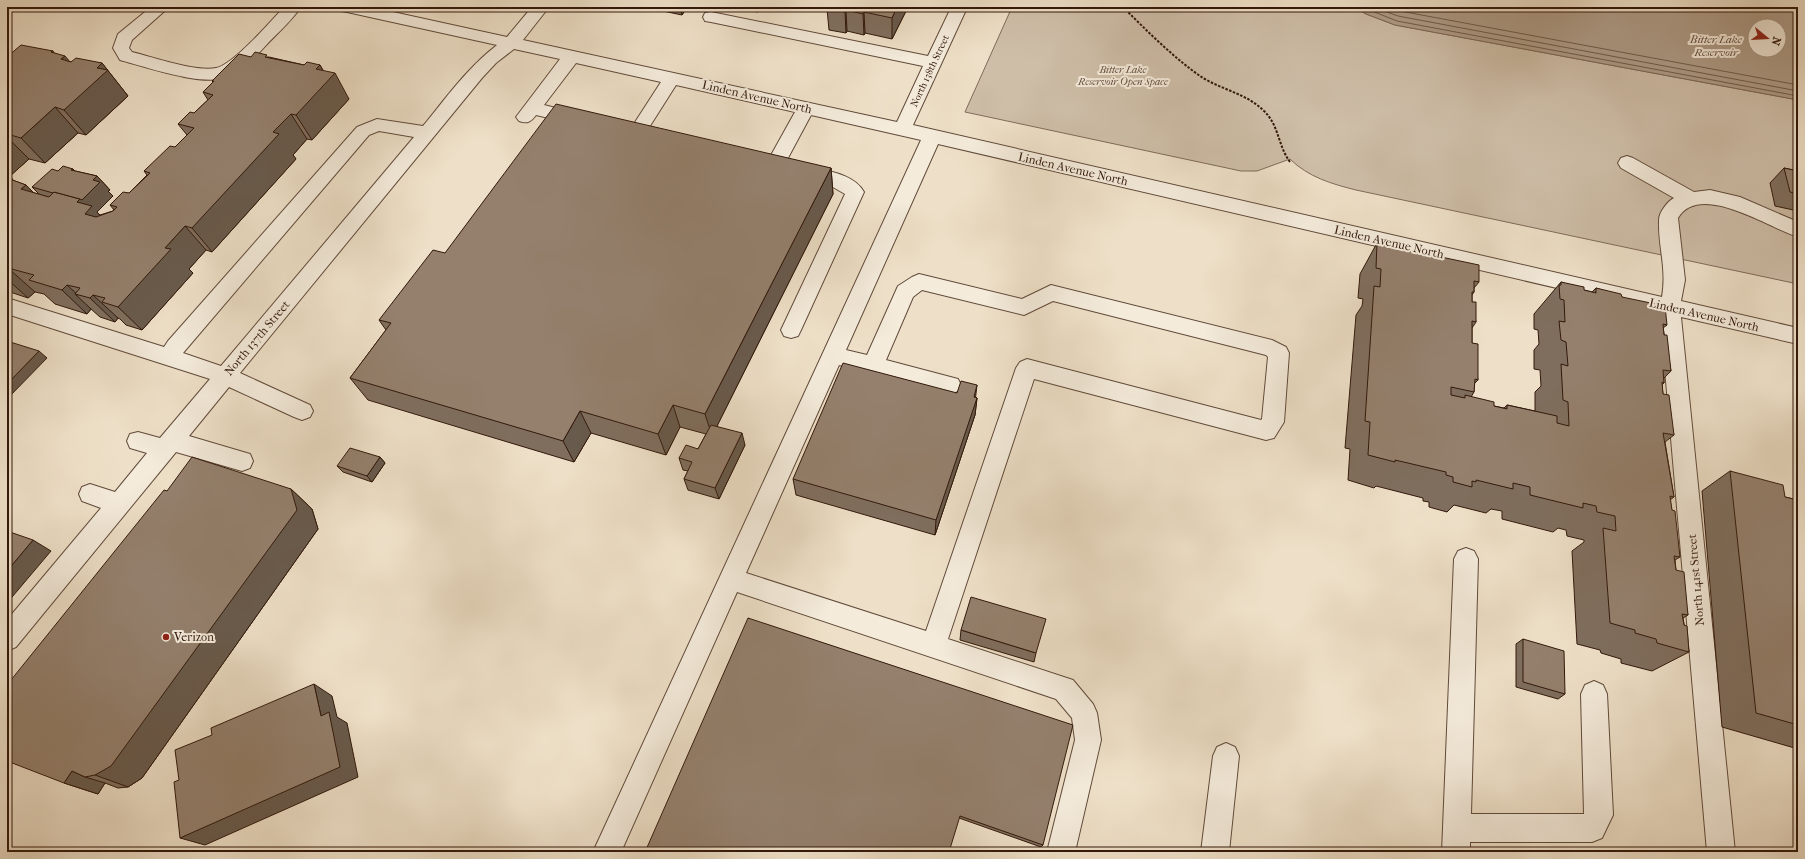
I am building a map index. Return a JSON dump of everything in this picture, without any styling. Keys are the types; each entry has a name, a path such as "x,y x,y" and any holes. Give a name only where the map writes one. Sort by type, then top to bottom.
{"street":[{"path":"161,7 124,38 121,48 126,56 204,74 222,73 239,62 294,7"},
{"name":"Linden Avenue North","path":"347,7 512,42 902,129 1798,337"},
{"name":"North 137th Street","path":"7,640 476,74 490,59 512,42 541,7"},
{"name":"North 138th Street","path":"902,129 958,12"},
{"path":"711,17 934,63"},
{"path":"572,56 529,113 592,122"},
{"path":"637,133 672,78"},
{"path":"791,330 852,201 854,192 849,185 838,181 766,164 806,108"},
{"path":"171,358 175,347 363,131 377,125 427,133"},
{"path":"607,852 932,136"},
{"path":"1627,163 1691,199 1710,197 1740,204 1798,230"},
{"name":"North 141st Street","path":"1691,199 1676,205 1668,218 1675,280 1670,308 1721,852"},
{"path":"873,365 905,292 919,282 1024,307 1052,292 1272,348 1279,353 1273,422 1266,431 1027,368 933,646"},
{"path":"7,306 226,376 302,411"},
{"path":"833,355 950,386"},
{"path":"138,441 168,445 242,461"},
{"path":"90,494 119,504"},
{"path":"1466,559 1457,840 1592,828 1599,815 1594,694"},
{"path":"731,579 1064,689 1084,713 1088,740 1062,852"},
{"path":"1215,852 1226,756"}],"path":[{"path":"1123,7 1148,33 1210,83 1243,96 1266,112 1276,128 1282,151 1290,162"}],"green space":[{"name":"Bitter Lake Reservoir Open Space","path":"1012,7 1355,7 1366,14 1395,25 1798,100 1798,284 1356,190 1312,175 1290,159 1257,171 1241,171 965,112"}],"water":[{"name":"Bitter Lake Reservoir","path":"1355,7 1798,7 1798,100 1395,25 1366,14"}],"building":[{"path":"828,7 897,7 892,18 864,12 863,14 846,10 845,12 827,9"},
{"path":"21,45 53,51 51,52 65,56 61,59 71,62 76,58 102,63 97,68 108,70 64,110 55,107 21,138 7,134 7,57"},
{"path":"255,52 267,55 265,57 304,65 307,62 320,65 316,69 335,73 296,115 291,114 273,132 279,134 192,228 185,226 165,248 171,249 118,307 102,302 105,298 93,295 90,298 75,294 80,288 67,285 62,290 29,280 34,275 7,268 7,178 26,185 21,189 49,197 54,192 80,199 77,202 92,206 85,214 96,217 113,211 117,207 110,205 123,192 129,193 150,173 144,171 170,146 175,147 194,128 178,124 190,112 194,113 213,95 203,92 214,81 212,81 239,54 251,57"},
{"path":"556,104 831,168 705,414 673,405 658,434 580,411 563,441 350,378 391,323 379,320 433,250 445,253"},
{"path":"63,166 73,169 71,170 97,176 93,180 100,182 82,200 32,187 52,169 58,171"},
{"path":"1784,168 1798,171 1798,194 1790,192"},
{"path":"1377,243 1417,253 1417,249 1441,255 1441,257 1479,265 1479,282 1474,281 1474,292 1472,292 1472,302 1476,302 1476,322 1472,321 1472,343 1478,344 1478,380 1475,379 1474,392 1451,387 1451,395 1465,398 1465,395 1494,402 1494,406 1507,409 1507,405 1557,416 1557,423 1569,426 1568,402 1563,400 1561,364 1568,366 1566,342 1561,340 1559,321 1565,322 1564,300 1560,299 1559,285 1561,285 1561,282 1584,287 1584,290 1596,293 1596,288 1621,294 1622,297 1665,306 1667,325 1663,324 1664,335 1667,335 1671,371 1663,370 1664,383 1662,382 1663,394 1669,395 1674,435 1663,433 1674,497 1670,496 1672,510 1675,511 1680,557 1674,556 1676,570 1684,572 1688,615 1682,614 1684,625 1687,626 1689,652 1657,643 1656,639 1635,633 1635,630 1610,623 1603,528 1616,531 1615,516 1597,512 1596,506 1583,503 1583,508 1530,495 1530,487 1513,483 1513,489 1476,480 1476,482 1472,481 1472,487 1453,482 1453,477 1446,475 1446,472 1368,455 1370,422 1365,421 1374,286 1380,287 1381,269 1376,268"},
{"path":"7,341 39,351 7,384"},
{"path":"843,363 957,393 961,381 977,385 974,397 977,398 936,520 793,479"},
{"path":"711,425 742,433 715,488 684,479 692,462 679,458 686,445 698,449"},
{"path":"350,448 380,457 367,476 337,466"},
{"name":"Verizon","path":"192,457 291,489 297,510 111,766 95,775 85,777 72,771 64,783 7,761 7,685 164,490 167,491"},
{"path":"1730,471 1783,485 1785,497 1798,500 1798,725 1756,713"},
{"path":"7,531 33,540 7,571"},
{"path":"971,597 1046,619 1036,653 961,630"},
{"path":"748,618 1073,725 1043,845 960,816 949,852 645,852"},
{"path":"1523,639 1564,651 1565,694 1523,682"},
{"path":"314,684 321,716 329,712 340,767 180,838 174,782 179,780 175,750 212,735 211,728"}],"place":[{"name":"Verizon","path":"166,637"}]}
